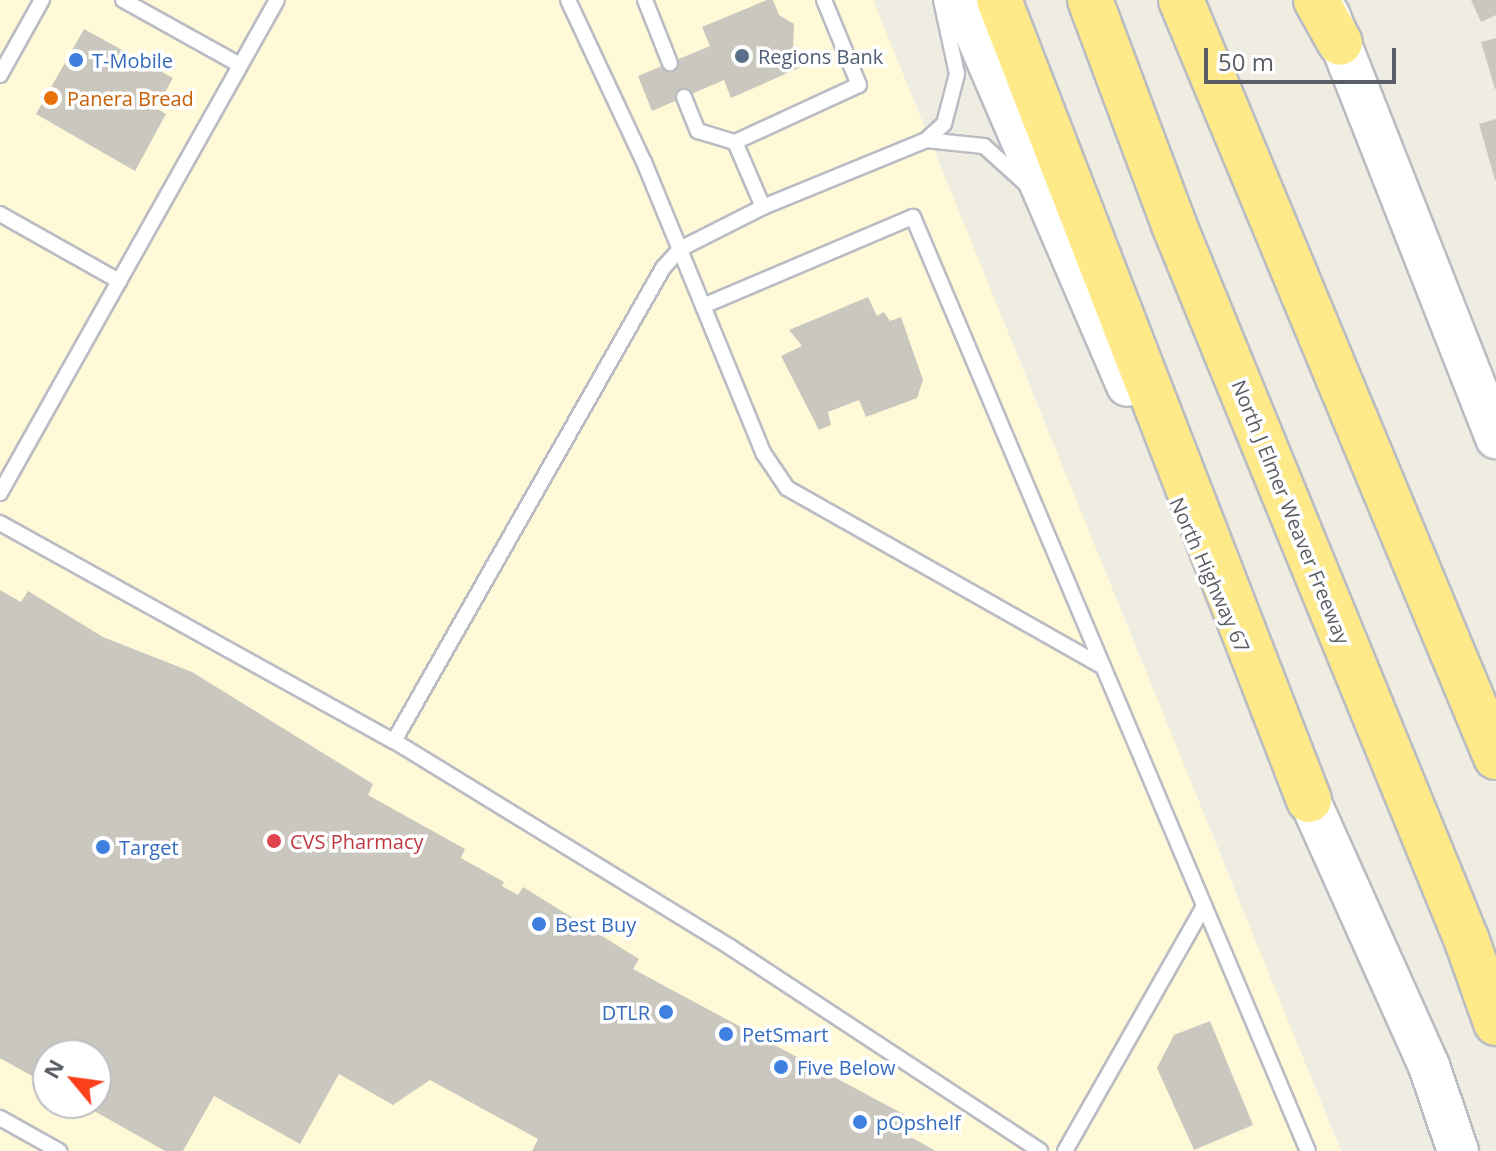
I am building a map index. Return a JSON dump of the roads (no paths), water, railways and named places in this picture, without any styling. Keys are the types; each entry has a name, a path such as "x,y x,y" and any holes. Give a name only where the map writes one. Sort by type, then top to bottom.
{"highway":[{"path":"999,0 1309,800"},
{"name":"North J Elmer Weaver Freeway","path":"1090,0 1174,225 1467,941 1496,1023"},
{"path":"1181,0 1496,757"},
{"path":"1316,0 1340,43"}],"main road":[{"name":"North Highway 67","path":"961,0 1309,800 1429,1066 1456,1148"},
{"path":"1323,0 1496,438"}],"lane":[{"path":"0,75 42,0"},
{"path":"123,0 240,65"},
{"path":"0,493 277,0"},
{"path":"568,0 680,249 764,454 787,488 1102,666"},
{"path":"645,0 670,63"},
{"path":"684,97 698,131 735,142 859,85 824,0"},
{"path":"394,741 663,268 680,249 763,207 926,140 944,124 955,100 957,74 941,0"},
{"path":"926,140 984,146 1048,203"},
{"path":"735,142 763,207"},
{"path":"0,214 119,281"},
{"path":"703,306 913,217 1308,1151"},
{"path":"0,523 394,741 730,947 1040,1151"},
{"path":"1065,1151 1204,906"},
{"path":"0,1118 59,1151"}],"place":[{"name":"Regions Bank","path":"742,56"},
{"name":"T-Mobile","path":"76,60"},
{"name":"Panera Bread","path":"51,98"},
{"name":"CVS Pharmacy","path":"274,841"},
{"name":"Target","path":"103,847"},
{"name":"Best Buy","path":"539,924"},
{"name":"DTLR","path":"666,1012"},
{"name":"PetSmart","path":"726,1034"},
{"name":"Five Below","path":"781,1067"},
{"name":"pOpshelf","path":"860,1122"}]}
